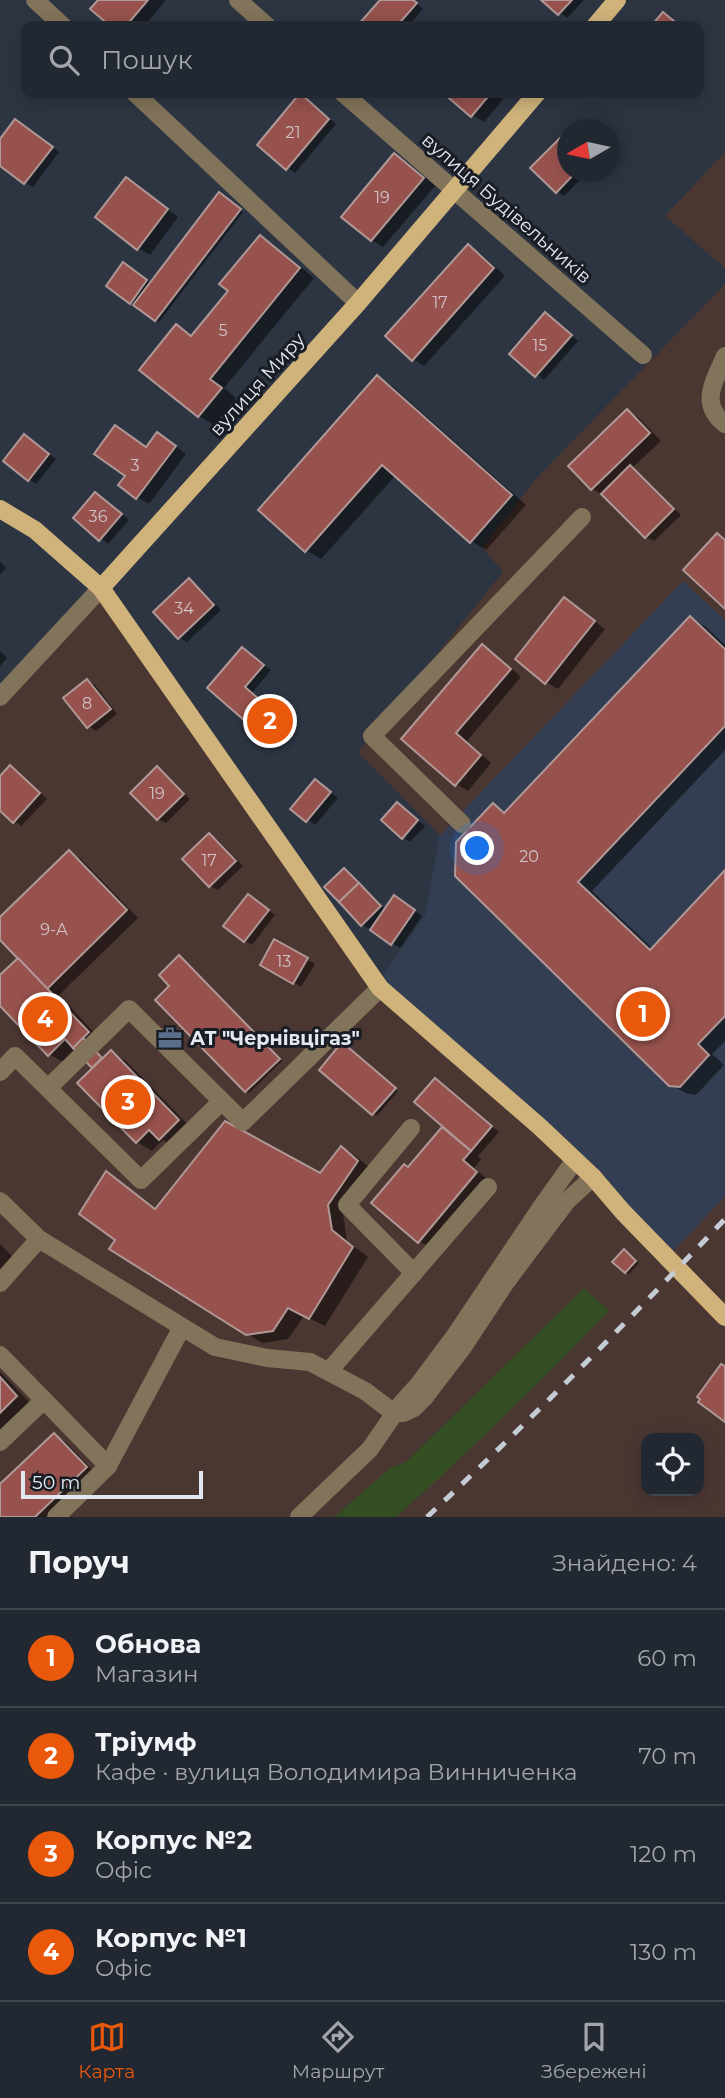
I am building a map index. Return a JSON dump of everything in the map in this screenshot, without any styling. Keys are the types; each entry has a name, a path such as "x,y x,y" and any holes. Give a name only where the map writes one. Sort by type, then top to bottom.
{"main road":[{"path":"598,21 617,0"},
{"name":"вулиця Миру","path":"102,588 358,303 533,98"},
{"path":"0,509 35,530 102,588 380,988 539,1126 593,1177 725,1317"}],"street":[{"path":"35,0 58,21"},
{"path":"238,0 262,21"},
{"path":"140,98 358,303"},
{"name":"вулиця Будівельників","path":"349,98 643,355"},
{"path":"725,356 709,398 714,415 725,424"},
{"path":"462,824 372,736 582,517"},
{"name":"вулиця Миру","path":"0,697 102,588"},
{"path":"48,1088 129,1009 243,1122 380,988"},
{"path":"0,1072 15,1056 141,1180 222,1101"},
{"path":"411,1128 347,1205 414,1273"},
{"path":"299,1517 370,1449 394,1413 454,1337 575,1160"},
{"path":"0,1201 39,1239 215,1347 267,1358 310,1363 365,1391 394,1413 403,1413 414,1408 424,1398 566,1202 593,1177"},
{"path":"329,1371 488,1187"},
{"path":"0,1283 39,1239"},
{"path":"55,1517 107,1466 182,1327"},
{"path":"0,1355 107,1466"},
{"path":"0,1442 44,1399"}],"shaded area":[{"path":"725,152 725,268 665,216"},
{"path":"725,284 725,620 683,581 440,835 358,752 503,572 482,547 536,479"},
{"path":"683,581 725,620 725,1197 671,1252 375,987 425,915 440,835"},
{"path":"99,588 375,987 672,1252 725,1197 725,1517 0,1517 0,693"}],"green space":[{"path":"584,1288 609,1311 424,1492 396,1517 334,1517 390,1468 406,1462"}],"building":[{"path":"98,0 148,0 130,21 104,21 90,9"},
{"path":"380,0 413,0 417,3 401,21 361,21"},
{"path":"541,0 572,0 558,15"},
{"path":"663,12 674,21 655,21"},
{"path":"296,98 306,98 329,119 286,170 257,145"},
{"path":"449,98 487,98 471,117"},
{"path":"15,119 53,147 24,184 0,166 0,139"},
{"path":"557,141 557,182 566,182 556,193 530,168"},
{"path":"394,153 424,178 371,241 341,217"},
{"path":"126,177 168,209 137,250 95,217"},
{"path":"219,192 241,209 155,321 133,305"},
{"path":"260,235 300,268 210,379 222,388 198,417 139,370 176,324 191,336 228,291 219,284"},
{"path":"468,244 494,268 412,361 385,336"},
{"path":"123,262 147,280 130,304 106,286"},
{"path":"545,312 572,335 535,377 509,354"},
{"path":"377,375 512,495 470,543 382,465 305,552 258,510"},
{"path":"627,409 650,433 591,490 568,466"},
{"path":"115,425 146,447 157,432 176,446 136,499 118,485 125,476 94,454"},
{"path":"24,434 49,454 28,481 3,461"},
{"path":"630,465 674,509 645,538 601,494"},
{"path":"95,492 122,514 99,541 73,518"},
{"path":"717,533 725,540 725,609 683,570"},
{"path":"189,578 214,605 178,639 153,612"},
{"path":"564,597 595,621 545,684 515,659"},
{"path":"690,616 725,649 725,726 578,882 650,950 725,870 725,1016 698,1044 709,1055 680,1087 669,1086 455,876 456,842 493,803 504,813"},
{"path":"482,644 511,669 456,733 481,755 455,786 401,739"},
{"path":"242,647 264,665 245,687 261,701 244,720 207,688"},
{"path":"87,679 111,709 87,728 63,698"},
{"path":"276,700 291,715 265,742 249,727"},
{"path":"10,765 40,793 13,823 0,811 0,776"},
{"path":"157,766 184,794 157,820 130,793"},
{"path":"315,779 331,792 306,822 290,809"},
{"path":"397,802 418,820 402,839 381,820"},
{"path":"209,833 236,861 209,887 182,859"},
{"path":"69,850 127,910 47,989 0,940 0,917"},
{"path":"344,868 359,883 339,902 324,887"},
{"path":"359,883 381,906 361,926 339,902"},
{"path":"248,894 269,910 244,942 223,926"},
{"path":"394,895 415,910 391,945 370,930"},
{"path":"274,939 308,958 293,984 260,965"},
{"path":"179,955 280,1059 245,1092 155,1000 169,986 159,975"},
{"path":"18,958 89,1032 73,1048 65,1039 48,1056 0,1006 0,975"},
{"path":"83,1038 102,1058 92,1068 73,1048"},
{"path":"342,1042 396,1088 372,1115 319,1070"},
{"path":"111,1050 179,1120 159,1140 149,1130 136,1143 77,1083"},
{"path":"435,1078 492,1126 471,1151 414,1102"},
{"path":"225,1121 320,1173 341,1146 358,1161 328,1205 332,1230 353,1247 309,1319 288,1308 273,1331 246,1335 109,1249 115,1240 79,1214 106,1171 155,1209"},
{"path":"442,1127 471,1151 463,1160 477,1172 418,1243 371,1203 404,1164 408,1167"},
{"path":"624,1249 636,1261 625,1273 612,1262"},
{"path":"721,1364 725,1366 725,1422 698,1402 700,1399 697,1397"},
{"path":"0,1377 17,1396 0,1413"},
{"path":"54,1433 87,1467 35,1517 0,1517 0,1484"}],"railway":[{"path":"427,1517 578,1370 725,1219"}],"place":[{"name":"Тріумф","path":"270,721"},
{"name":"Обнова","path":"643,1014"},
{"name":"Корпус №1","path":"45,1019"},
{"name":"АТ \"Чернівцігаз\"","path":"170,1038"},
{"name":"Корпус №2","path":"128,1102"}]}
